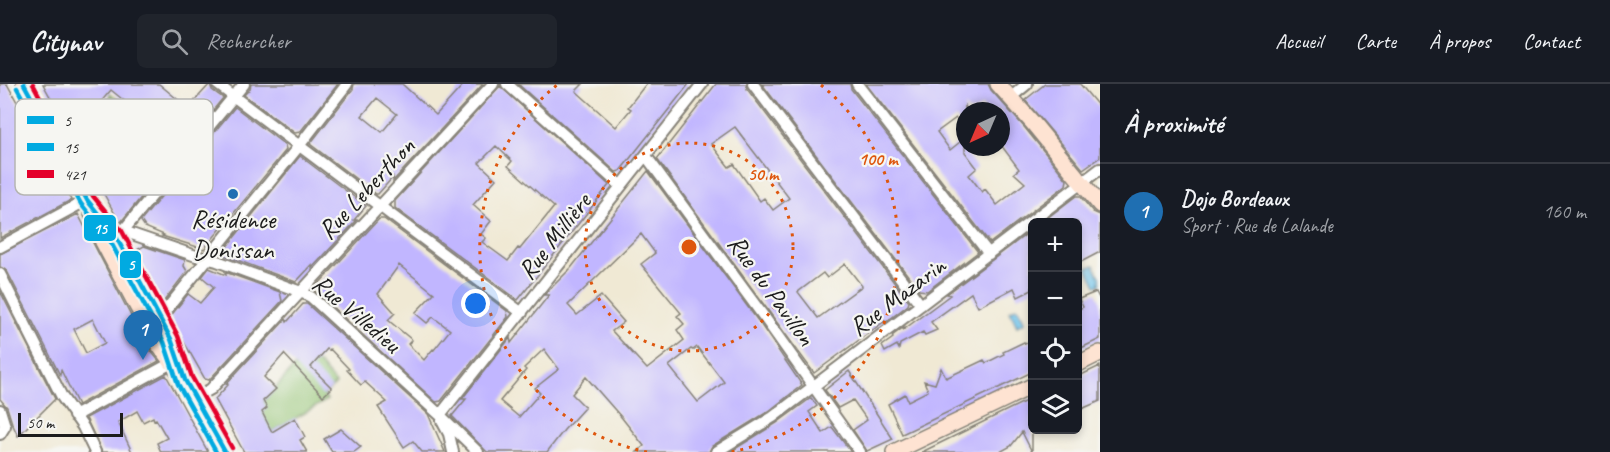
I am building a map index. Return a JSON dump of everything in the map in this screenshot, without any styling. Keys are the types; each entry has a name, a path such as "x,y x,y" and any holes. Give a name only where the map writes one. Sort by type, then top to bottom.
{"main road":[{"path":"24,84 32,99"},
{"path":"998,84 1100,205"},
{"path":"84,195 103,242 155,340 175,361 225,452"},
{"path":"87,200 119,233 171,339 175,361"},
{"path":"1082,362 1100,353"},
{"path":"894,452 1028,388"}],"street":[{"path":"218,84 522,313"},
{"path":"213,122 244,84"},
{"path":"158,315 166,310 347,84"},
{"name":"Rue Leberthon","path":"195,398 211,389 493,84"},
{"path":"507,84 621,186"},
{"name":"Rue Millière","path":"440,415 702,84"},
{"path":"753,84 921,305"},
{"path":"857,84 989,254"},
{"path":"1011,98 1027,84"},
{"name":"Rue du Pavillon","path":"646,156 860,452"},
{"name":"Rue Mazarin","path":"716,452 773,417 814,387 1100,169"},
{"path":"119,233 151,195"},
{"path":"0,247 87,200"},
{"name":"Rue Villedieu","path":"119,233 208,258 311,297 440,415 476,452"},
{"path":"0,274 62,397 95,452"},
{"path":"74,416 175,361"},
{"path":"0,411 5,423 0,434"},
{"path":"440,415 449,434 453,452"},
{"path":"463,452 476,452"}],"green space":[{"path":"302,358 318,363 336,384 324,395 327,400 243,449 263,402"}],"water":[{"path":"1094,265 1100,277 1100,285 1096,286 1087,268"},
{"path":"1017,307 1025,322 1017,326 1010,311"}],"building":[{"path":"0,84 7,84 15,99 15,195 68,195 71,200 0,238"},
{"path":"43,84 159,84 177,99 122,99 111,90 103,99 51,99"},
{"path":"210,84 212,90 223,98 213,110 213,99 196,99"},
{"path":"251,84 338,84 300,132 295,133 244,95 250,89"},
{"path":"354,84 402,84 436,115 464,84 483,84 393,181 393,177 378,194 310,144 353,89","holes":["377,98 397,114 382,132 362,116"]},
{"path":"518,84 583,84 576,91 616,127 631,109 628,107 646,84 689,84 620,171 616,172"},
{"path":"716,84 746,84 747,89 909,302 908,305 814,373 657,159","holes":["735,127 789,198 773,210 764,198 760,201 734,164 729,167 711,144","845,264 862,286 818,318 798,292 823,273 827,278"]},
{"path":"762,84 850,84 851,89 978,252 927,291 919,290"},
{"path":"866,84 988,84 1002,102 956,102 956,118 937,132 950,150 956,145 956,156 968,156 977,168 969,175 982,192 985,189 997,205 1025,183 1014,173 1019,169 1009,156 1010,111 1067,180 1066,185 990,243"},
{"path":"1045,84 1080,84 1100,108 1100,157 1083,169 1025,100"},
{"path":"500,86 609,185 518,300 395,208 395,201","holes":["496,146 512,161 508,166 554,207 508,261 482,242 486,238 481,234 491,221 473,205 496,179 479,163"]},
{"path":"235,107 285,145 286,150 204,249 162,236 164,235 145,227 141,221 162,195 213,195 213,134"},
{"path":"300,156 366,206 354,220 357,220 296,282 221,254"},
{"path":"648,171 802,385 769,411 712,446 709,452 637,452 644,446 586,377 572,394 585,407 547,452 487,452 452,416 466,399 462,399 510,338 511,343 549,295 544,295 571,268","holes":["641,234 655,253 641,264 681,313 677,316 684,324 677,330 684,340 647,369 612,331 624,322 601,296 577,315 568,305","697,347 724,382 698,402 669,366 691,349","544,349 559,369 535,388 540,393 519,417 500,401 526,370 524,368"]},
{"path":"104,195 143,195 120,223"},
{"path":"1076,196 1080,196 1093,212 1100,215 1100,252 1082,261 1082,218 1047,218"},
{"path":"78,214 146,345 159,361 78,405 61,370 60,375 7,271 0,267 0,254","holes":["93,319 105,343 86,353 74,329"]},
{"path":"379,219 384,219 507,311 508,317 441,401 436,402 315,291 315,288","holes":["399,265 434,293 415,313 427,323 433,317 450,330 424,360 408,344 412,340 388,320 395,313 378,294"]},
{"path":"1028,233 1028,292 1018,297 1014,288 978,307 971,293 931,322 937,330 925,335 923,332 900,344 899,349 897,345 885,352 882,346 893,338 892,336 950,295 947,294"},
{"path":"144,246 185,260 184,266 187,271 164,301 161,301 135,251"},
{"path":"209,268 280,292 282,301 209,380 205,379 170,317 188,294 200,303 214,287 202,277"},
{"path":"0,291 55,399 18,436 7,407 0,399"},
{"path":"1096,292 1100,300 1100,339 1082,348 1083,307 1082,298"},
{"path":"303,304 307,304 428,414 445,452 422,452 413,441 404,447 378,407 387,402 365,382 361,385 347,370 349,369 330,349 327,349 311,367 332,388 323,396 284,354 264,377 276,389 263,401 267,408 262,412 272,432 295,418 305,437 300,440 307,452 244,452 215,399 286,319 287,322"},
{"path":"1024,342 1025,344 1028,342 1028,374 902,434 888,404 905,394 908,401 928,391 924,381 935,384 941,368 946,378 984,360 986,363"},
{"path":"1100,366 1100,401 1082,409 1082,380 1082,375"},
{"path":"849,371 893,439 867,451 853,430 867,420 853,400 838,408 825,390"},
{"path":"166,375 208,452 161,452 157,443 167,438 156,419 154,420 153,417 143,422 137,411 118,422 132,452 102,452 86,418"},
{"path":"811,398 817,406 809,412 823,433 832,427 851,452 730,452 777,423"},
{"path":"1028,400 1028,434 1032,434 1032,452 1022,432 1011,446 1000,452 922,452"},
{"path":"341,429 361,447 354,452 332,452 324,439"}],"transit line":[{"name":"5","path":"24,84 32,99"},
{"name":"421","path":"33,84 41,99"},
{"name":"15","path":"17,88 23,99"},
{"name":"15","path":"76,195 109,239 164,342 178,384 216,452"},
{"name":"5","path":"84,195 115,235 171,339 185,380 225,452"},
{"name":"421","path":"92,195 122,231 178,336 192,377 232,448"}],"place":[{"name":"Résidence Donissan","path":"233,194"},
{"name":"Dojo Bordeaux","path":"143,360"}]}
